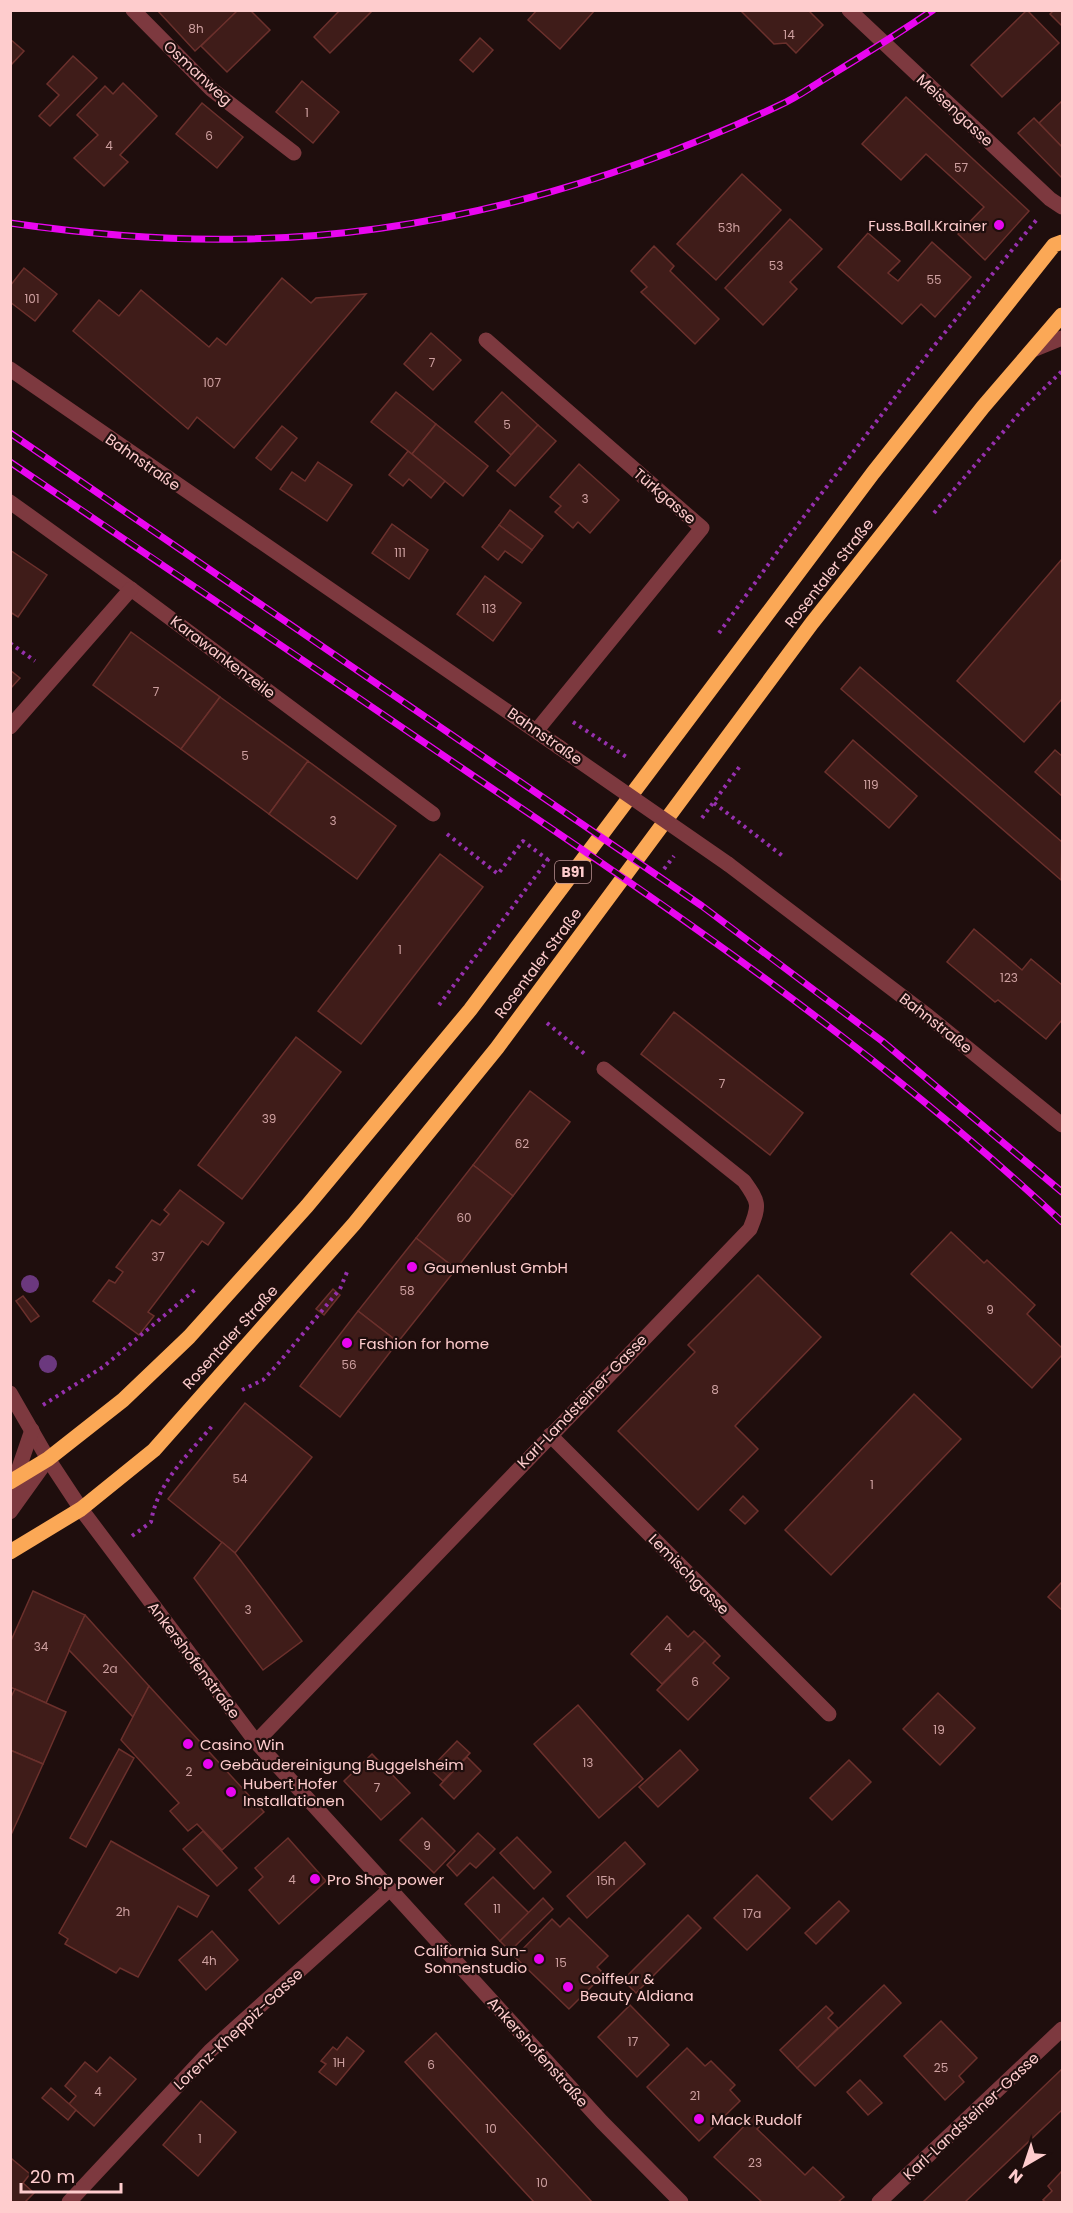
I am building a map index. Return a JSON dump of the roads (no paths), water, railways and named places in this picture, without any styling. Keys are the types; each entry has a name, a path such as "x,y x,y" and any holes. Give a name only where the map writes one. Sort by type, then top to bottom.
{"main road":[{"name":"Rosentaler Straße","path":"12,1485 123,1400 189,1337 307,1206 470,1010 873,473 1058,243"},
{"name":"Rosentaler Straße","path":"10,1552 81,1509 154,1449 354,1224 497,1048 812,623 983,407 1062,315"}],"street":[{"name":"Osmanweg","path":"133,10 211,89 294,153"},
{"name":"Meisengasse","path":"849,10 1056,203"},
{"path":"1035,349 1062,338"},
{"name":"Türkgasse","path":"486,339 702,528 537,730"},
{"name":"Bahnstraße","path":"10,369 537,730 728,864 928,1016 1062,1125"},
{"name":"Karawankenzeile","path":"10,502 131,589 433,814"},
{"path":"10,727 131,589"},
{"name":"Karl-Landsteiner-Gasse","path":"256,1742 750,1228 758,1210 754,1196 744,1181 604,1069"},
{"name":"Ankershofenstraße","path":"10,1393 48,1459 81,1509 256,1742 594,2113 681,2202"},
{"path":"12,1485 28,1423"},
{"name":"Lemischgasse","path":"550,1435 829,1714"},
{"path":"10,1512 48,1459"},
{"name":"Lorenz-Kheppiz-Gasse","path":"69,2202 210,2051 390,1889"},
{"name":"Karl-Landsteiner-Gasse","path":"879,2202 1062,2029"}],"railway":[{"path":"10,223 127,236 185,239 314,236 383,228 519,201 652,159 780,105 798,96 933,10"},
{"path":"10,433 702,906 882,1041 1062,1192"},
{"path":"10,462 627,881 778,988 923,1101 1062,1222"}],"place":[{"name":"Fuss.Ball.Krainer","path":"999,225"},
{"name":"Gaumenlust GmbH","path":"412,1267"},
{"name":"Fashion for home","path":"347,1343"},
{"name":"Casino Win","path":"188,1744"},
{"name":"Gebäudereinigung Buggelsheim","path":"208,1764"},
{"name":"Hubert Hofer Installationen","path":"231,1792"},
{"name":"Pro Shop power","path":"315,1879"},
{"name":"California Sun- Sonnenstudio","path":"539,1959"},
{"name":"Coiffeur & Beauty Aldiana","path":"568,1987"},
{"name":"Mack Rudolf","path":"699,2119"}]}
